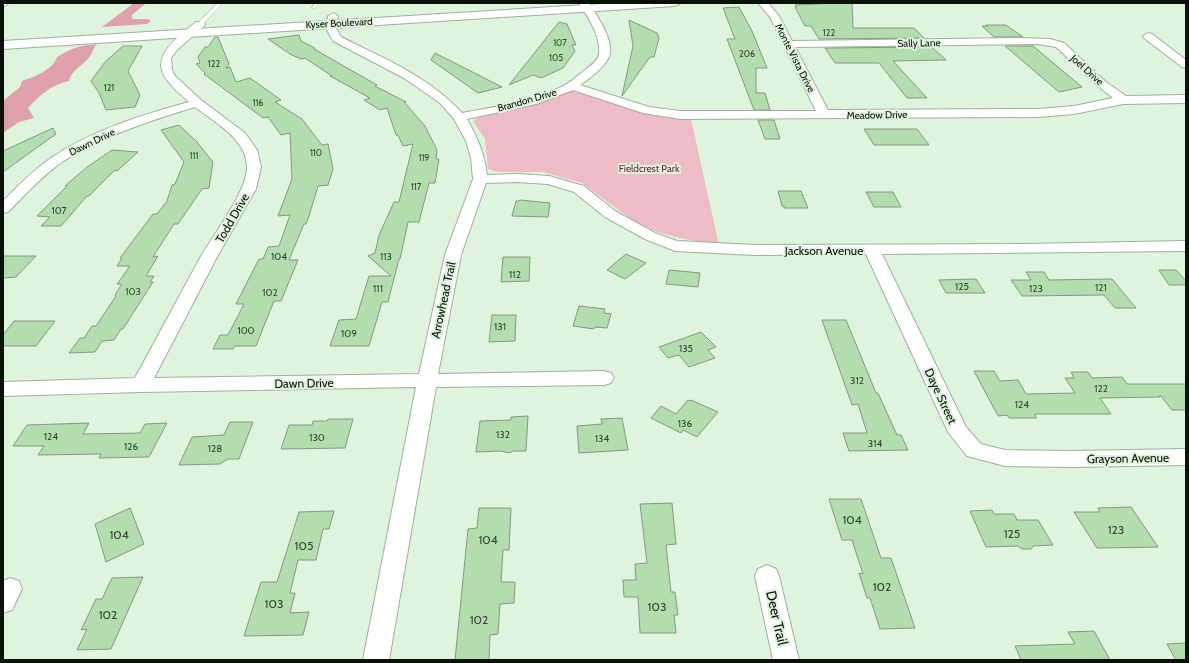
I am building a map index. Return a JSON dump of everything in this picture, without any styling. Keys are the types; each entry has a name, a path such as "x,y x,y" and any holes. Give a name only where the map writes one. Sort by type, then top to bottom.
{"street":[{"name":"Kyser Boulevard","path":"3,44 191,32 552,3"},
{"name":"Kyser Boulevard","path":"3,34 674,3"},
{"name":"Monte Vista Drive","path":"763,3 774,16 824,115"},
{"name":"Brandon Drive","path":"459,117 549,95 571,86 596,67 604,55 604,42 586,6"},
{"name":"Arrowhead Trail","path":"332,20 330,32 337,39 414,80 444,100 459,117 473,141 478,158 480,179 453,255 427,381 376,660"},
{"name":"Todd Drive","path":"141,385 209,257 249,189 254,167 250,150 240,136 197,103 171,78 166,70 166,58 173,48 200,24"},
{"path":"1148,36 1186,65"},
{"name":"Sally Lane","path":"788,44 1050,42"},
{"name":"Joel Drive","path":"1050,42 1060,45 1102,84 1123,100"},
{"name":"Meadow Drive","path":"571,86 647,110 681,115 1039,113 1074,110 1123,100 1186,99"},
{"name":"Dawn Drive","path":"3,209 35,177 57,160 77,148 132,123 197,103"},
{"name":"Jackson Avenue","path":"480,179 518,178 549,180 579,189 610,214 650,236 675,246 755,250 1186,246"},
{"name":"Daye Street","path":"872,250 958,432 974,450 1005,458 1071,459"},
{"name":"Dawn Drive","path":"3,389 141,385 604,378"},
{"name":"Grayson Avenue","path":"1071,459 1186,456"},
{"name":"Deer Trail","path":"767,576 786,660"}],"lane":[{"path":"200,24 221,3"},
{"path":"314,8 317,3"}],"green space":[{"name":"Fieldcrest Park","path":"571,91 644,113 691,119 719,245 660,233 635,222 582,183 543,172 498,172 488,169 485,139 474,120 481,115 530,105"}],"shaded area":[{"path":"134,3 146,3 132,15 132,19 148,19 151,21 147,24 102,27"},
{"path":"97,44 87,59 72,74 69,81 46,91 28,108 34,118 19,122 3,133 3,101 20,87 22,81 37,75 52,66 57,57 67,51"}],"building":[{"path":"852,3 853,28 914,28 924,38 819,39 811,26 805,26 795,5"},
{"path":"739,7 752,31 767,68 756,68 756,93 765,93 770,110 754,110 727,39 735,39 723,8"},
{"path":"629,20 657,33 659,38 654,57 650,57 622,96 633,46"},
{"path":"559,22 567,24 576,45 572,45 575,51 563,68 541,78 533,75 509,85"},
{"path":"986,25 1006,25 1023,37 994,37 982,26 988,26"},
{"path":"299,35 301,41 377,85 375,86 406,102 404,102 425,126 437,150 436,159 439,159 435,183 429,183 419,222 408,222 400,259 388,302 382,302 369,346 330,346 339,320 356,319 369,276 391,276 368,256 375,253 379,235 394,202 399,202 413,144 403,146 398,135 396,135 387,108 380,110 364,100 370,98 330,76 332,76 305,58 301,59 290,54 268,39"},
{"path":"215,37 218,37 229,64 226,68 230,67 236,82 250,78 281,100 275,102 302,119 322,145 328,144 333,169 328,185 318,186 306,224 304,224 289,260 298,260 281,301 274,301 256,346 235,346 233,349 213,349 220,335 228,335 244,304 236,304 259,259 263,259 268,247 279,246 290,215 278,216 292,179 290,133 281,135 268,117 263,118 204,74 205,73 196,64 200,63 198,57"},
{"path":"123,46 142,46 128,71 140,95 135,107 106,110 99,93 91,81 105,62"},
{"path":"1005,46 1033,46 1082,87 1059,92"},
{"path":"932,47 946,60 893,61 927,98 907,98 879,63 835,63 825,48"},
{"path":"435,53 502,87 478,93 431,60"},
{"path":"758,120 774,120 780,139 765,139"},
{"path":"179,125 197,142 213,162 209,188 202,189 178,224 174,224 153,257 158,256 146,276 154,276 150,282 153,282 123,329 121,329 114,340 102,341 95,352 69,353 80,338 84,338 92,326 96,326 116,296 115,295 122,284 117,284 130,266 117,266 122,258 120,258 153,214 157,214 167,201 172,185 175,184 184,162 161,130"},
{"path":"53,128 56,134 3,172 3,151"},
{"path":"864,129 917,129 929,145 874,145"},
{"path":"112,150 138,152 117,171 115,170 89,196 87,196 61,226 41,226 50,217 37,216 67,186 65,186 87,167"},
{"path":"778,191 801,191 808,208 784,208 784,206 782,206"},
{"path":"866,192 893,192 901,207 874,207"},
{"path":"520,200 550,203 548,217 512,216 516,201"},
{"path":"626,254 646,263 625,279 607,270"},
{"path":"3,256 36,256 16,277 3,278"},
{"path":"503,257 530,257 529,281 501,282"},
{"path":"669,270 700,273 698,287 666,284"},
{"path":"1159,270 1176,270 1186,281 1186,285 1169,285"},
{"path":"1026,272 1044,272 1049,280 1112,279 1136,308 1115,308 1104,295 1022,296 1011,280 1031,280"},
{"path":"976,279 985,293 946,293 939,280"},
{"path":"579,306 605,309 604,313 611,314 607,328 595,327 594,329 573,326"},
{"path":"492,315 516,315 515,341 489,342"},
{"path":"822,320 846,320 876,393 878,393 897,435 901,435 908,450 849,451 843,433 867,433 858,404 852,405"},
{"path":"14,321 55,321 36,346 3,346 3,335"},
{"path":"701,332 716,347 708,350 715,358 689,367 679,355 668,358 659,347"},
{"path":"974,371 994,371 1000,381 1018,380 1026,394 1075,393 1065,378 1074,378 1071,372 1088,372 1092,378 1122,377 1127,384 1186,384 1186,410 1172,410 1160,395 1160,397 1100,398 1111,414 1035,414 1036,418 1009,418 1007,415 998,416"},
{"path":"688,400 718,412 697,437 683,430 681,433 651,418 661,406 676,414"},
{"path":"528,416 526,451 513,451 510,453 500,451 476,452 480,421 511,420 511,417"},
{"path":"622,418 628,450 579,453 577,426 602,424 601,419"},
{"path":"328,419 353,419 345,448 281,449 289,425 312,425 313,421 327,421"},
{"path":"230,422 253,422 239,459 228,459 220,464 179,465 192,437 224,435"},
{"path":"89,423 83,434 140,433 145,424 167,423 149,457 99,458 101,454 38,455 44,446 13,446 27,425"},
{"path":"829,499 861,499 881,558 891,558 915,628 880,629 870,598 867,598 859,573 863,574 852,540 842,540"},
{"path":"672,503 676,544 666,545 671,592 675,592 678,615 674,615 676,633 640,633 638,597 624,597 623,580 636,580 635,564 647,563 640,504"},
{"path":"1131,507 1158,547 1097,548 1074,512 1100,512 1098,508"},
{"path":"130,508 144,544 106,562 95,524"},
{"path":"479,508 511,508 509,550 503,550 501,582 515,582 514,603 500,604 498,634 490,635 489,660 455,660 468,529 477,528"},
{"path":"992,510 994,514 1014,514 1017,520 1038,520 1053,545 1033,546 1031,549 1022,549 1018,546 986,547 970,511"},
{"path":"334,511 329,529 323,529 316,560 298,560 290,593 295,593 290,613 309,612 303,635 244,636 261,582 277,582 299,512"},
{"path":"143,577 111,649 77,650 87,629 81,630 96,599 102,599 112,578"},
{"path":"1094,631 1110,660 1021,660 1015,646 1075,644 1068,632"},
{"path":"1186,643 1186,660 1176,660 1167,644"}]}
